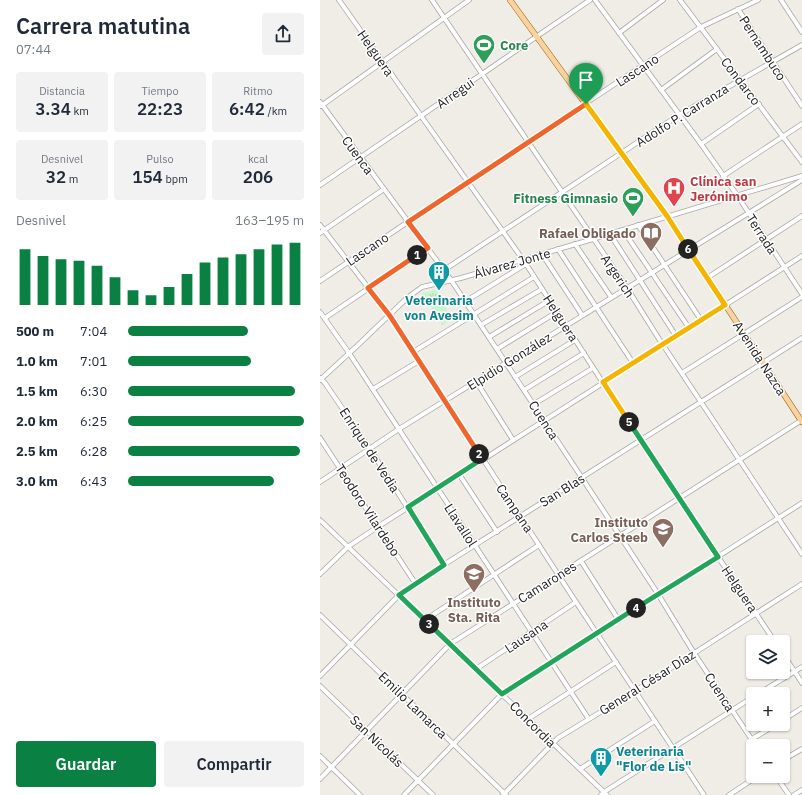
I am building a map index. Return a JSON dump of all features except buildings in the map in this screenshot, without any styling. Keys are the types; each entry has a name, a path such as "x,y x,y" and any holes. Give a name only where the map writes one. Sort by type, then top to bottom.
{"main road":[{"name":"Avenida Nazca","path":"510,0 667,216 802,421"}],"street":[{"name":"Helguera","path":"339,0 523,259 640,440 770,635"},
{"name":"Argerich","path":"432,0 627,288 802,554"},
{"path":"321,104 469,0"},
{"name":"Arregui","path":"320,185 590,0"},
{"name":"Terrada","path":"595,0 737,195 802,295"},
{"path":"619,33 663,0"},
{"name":"Condarco","path":"680,0 784,136 802,162"},
{"name":"Lascano","path":"320,281 701,27 758,0"},
{"path":"781,0 802,32"},
{"name":"Pernambuco","path":"738,9 802,106"},
{"name":"Adolfo P. Carranza","path":"444,270 679,115 802,44"},
{"path":"661,90 717,49"},
{"name":"Cuenca","path":"321,104 466,301 658,594 694,653 752,739"},
{"path":"701,144 759,104"},
{"path":"723,176 802,124"},
{"name":"Álvarez Jonte","path":"320,379 390,316 407,298 419,289 624,230 802,176"},
{"name":"Elpidio González","path":"320,482 445,400 611,297 665,266 802,180"},
{"path":"322,231 384,189"},
{"path":"707,278 802,216"},
{"name":"Campana","path":"320,225 322,231 390,316 482,459 704,795"},
{"path":"638,225 700,320"},
{"path":"624,230 689,328"},
{"path":"610,234 676,336"},
{"path":"575,244 611,297"},
{"path":"325,318 428,248"},
{"path":"558,249 633,363"},
{"path":"542,254 582,315"},
{"path":"320,574 349,546 379,526 802,256"},
{"path":"466,301 526,264"},
{"path":"413,352 534,277"},
{"path":"481,325 542,289"},
{"path":"682,373 802,295"},
{"path":"489,338 550,300"},
{"name":"Llavallol","path":"320,312 373,389 588,718"},
{"path":"497,349 557,312"},
{"name":"San Blas","path":"320,676 399,595 415,583 802,338"},
{"path":"515,377 575,340"},
{"path":"524,390 584,353"},
{"path":"373,389 419,361"},
{"path":"534,404 594,368"},
{"name":"Enrique de Vedia","path":"320,379 325,383 370,449 444,565"},
{"path":"476,381 513,440"},
{"name":"Camarones","path":"320,779 450,644 802,421"},
{"name":"Teodoro Vilardebo","path":"320,438 415,583"},
{"path":"459,474 497,532"},
{"path":"404,795 502,694 802,502"},
{"name":"Concordia","path":"321,522 349,546 604,794"},
{"path":"425,620 539,545"},
{"path":"581,561 618,619"},
{"name":"General César Díaz","path":"505,794 558,738 588,718 635,691 802,584"},
{"name":"Lausana","path":"476,669 576,602"},
{"name":"Emilio Lamarca","path":"320,615 505,794"},
{"path":"528,719 616,662"},
{"path":"790,665 802,683"},
{"path":"769,687 802,667"},
{"name":"San Nicolás","path":"320,686 433,795"},
{"path":"604,794 746,701"},
{"path":"790,716 802,708"},
{"path":"580,769 655,721"},
{"path":"752,739 765,731"},
{"path":"790,756 802,749"},
{"path":"320,756 360,795"},
{"path":"729,795 747,783"},
{"path":"781,783 789,795"},
{"path":"794,795 802,790"}],"green space":[{"path":"435,289 452,319 442,325 422,293 430,292"}],"place":[{"name":"Core","path":"484,64"},
{"name":"Clínica san Jerónimo","path":"674,208"},
{"name":"Fitness Gimnasio","path":"633,218"},
{"name":"Rafael Obligado","path":"651,252"},
{"name":"Veterinaria von Avesim","path":"439,292"},
{"name":"Instituto Carlos Steeb","path":"663,548"},
{"name":"Instituto Sta. Rita","path":"474,594"},
{"name":"Veterinaria \"Flor de Lis\"","path":"601,778"}],"route":[{"path":"586,104 667,216 725,305 603,382 718,557 618,619 502,694 399,595 444,565 408,507 482,459 390,316 368,288 428,248 408,222 586,104"}]}
